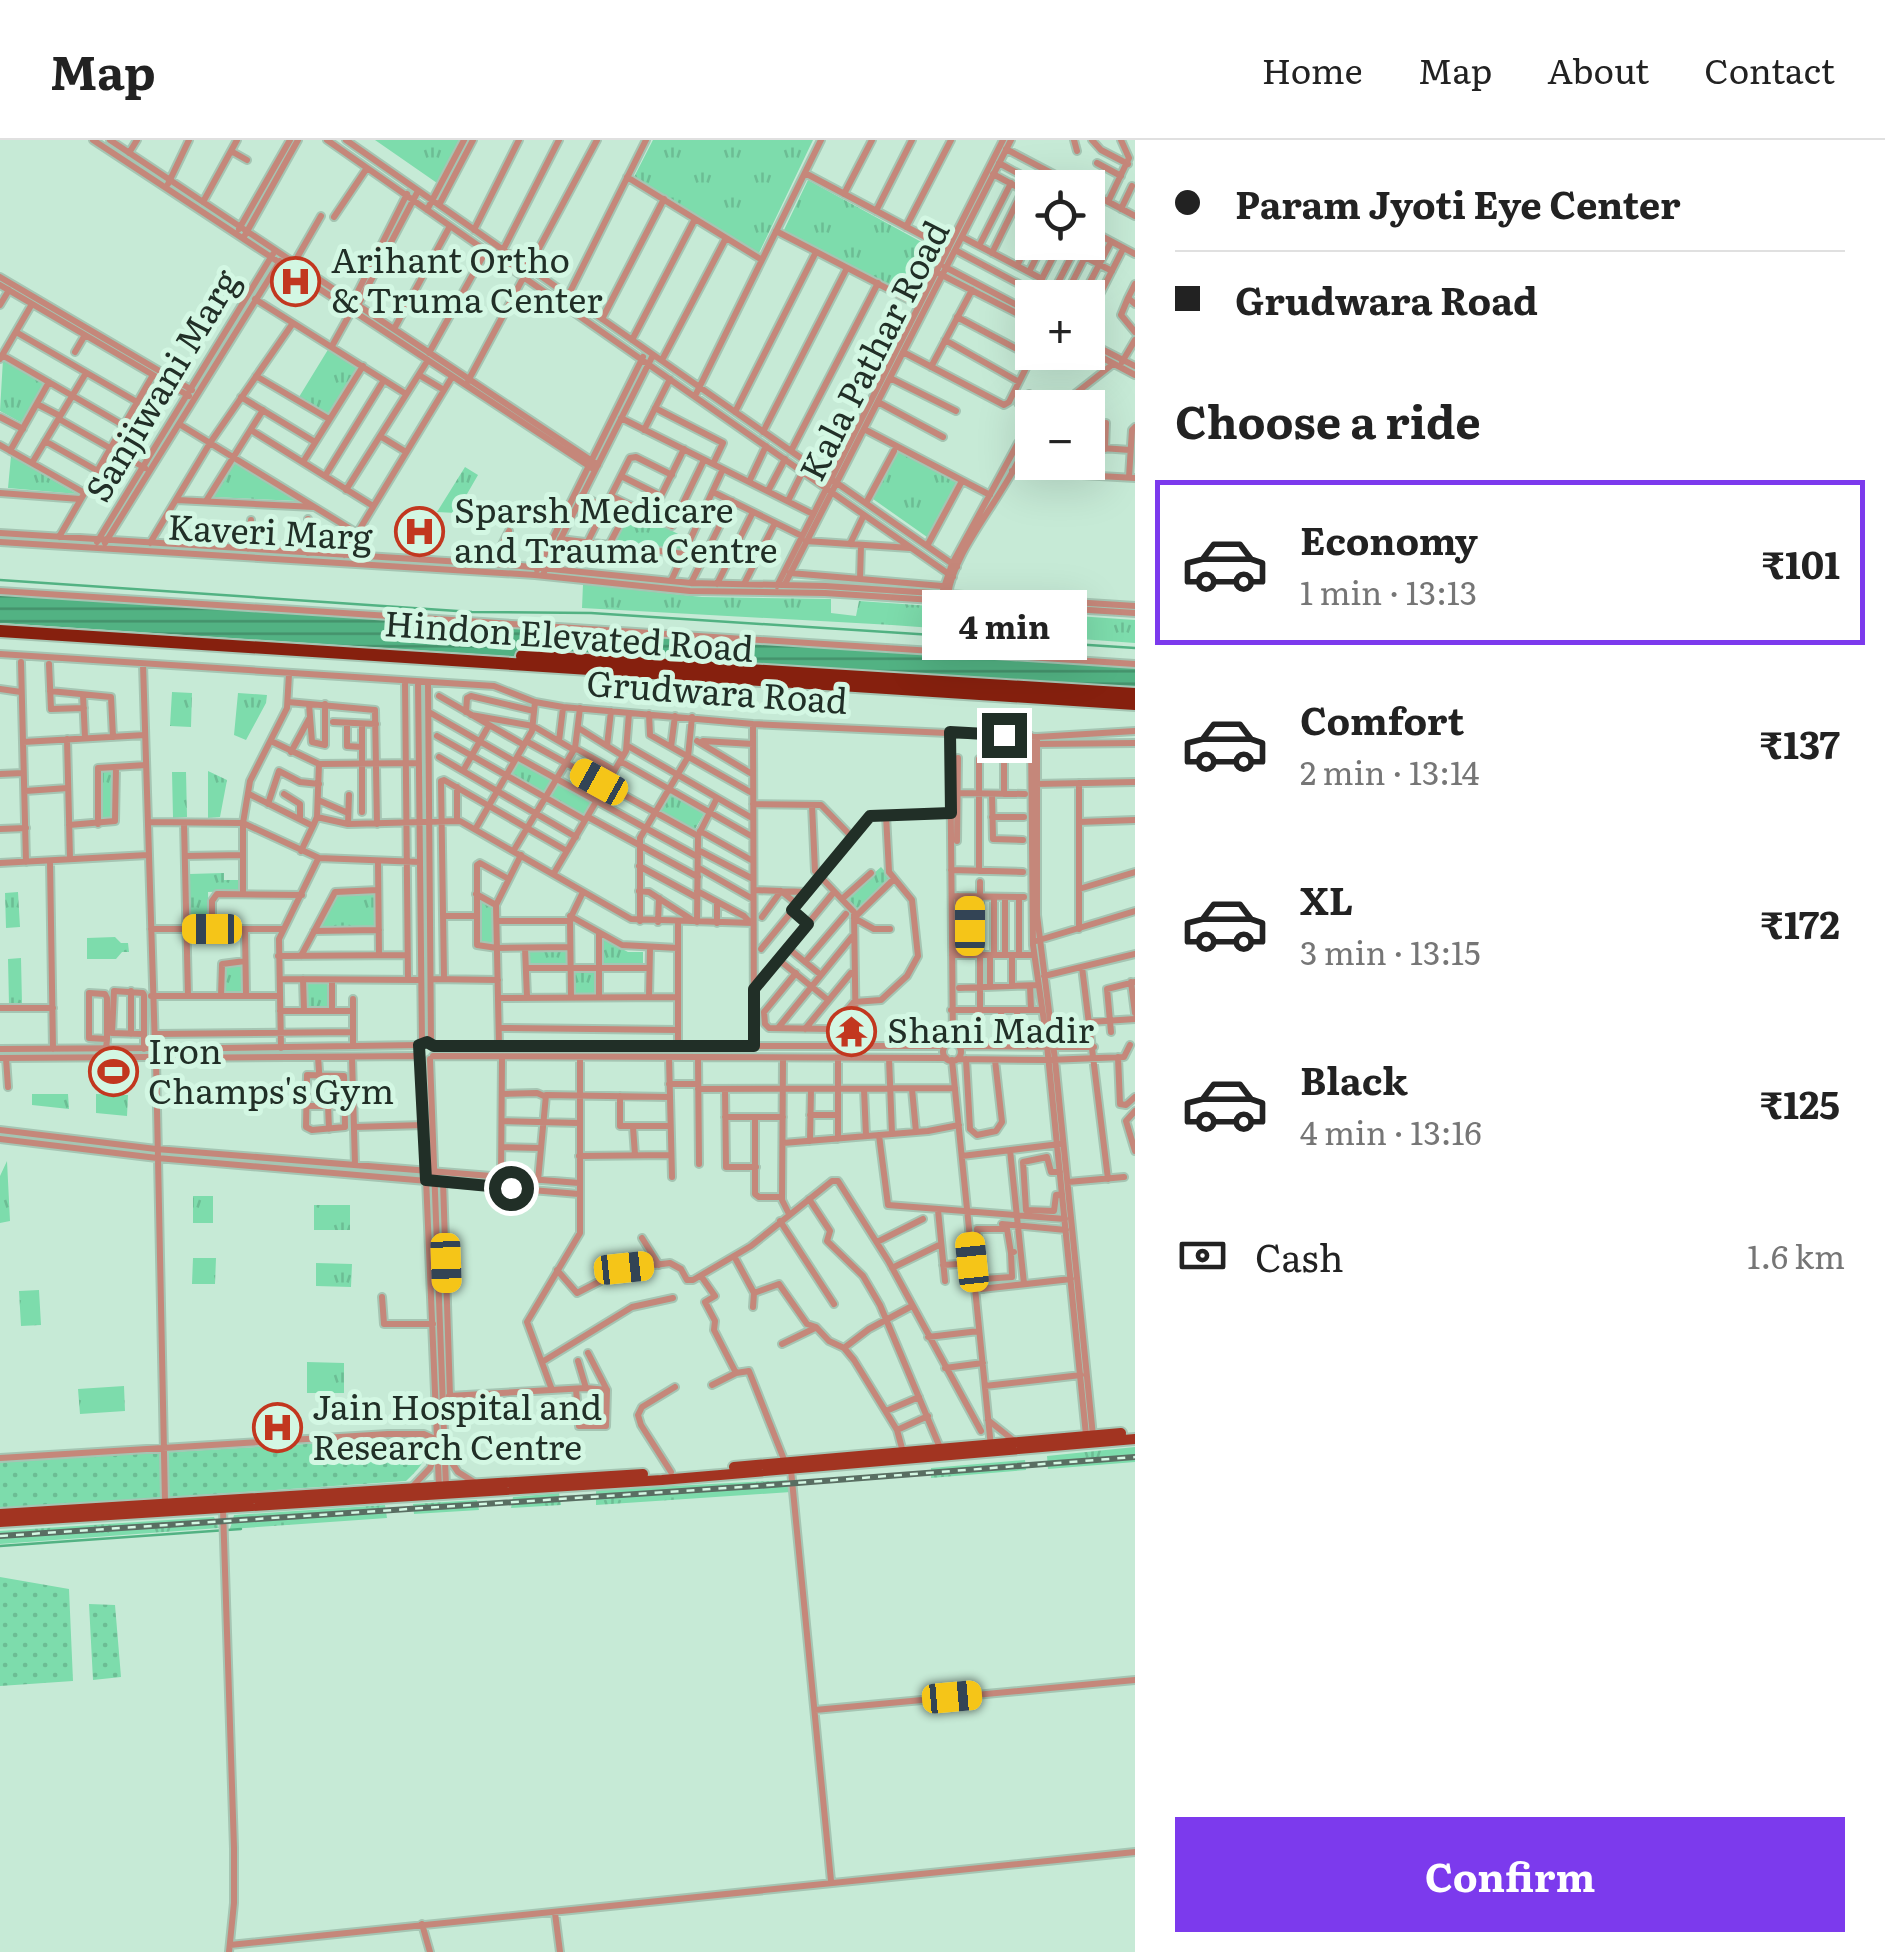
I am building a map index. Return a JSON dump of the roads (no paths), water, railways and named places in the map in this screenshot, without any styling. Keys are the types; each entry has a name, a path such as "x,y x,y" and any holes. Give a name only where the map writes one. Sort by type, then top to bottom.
{"highway":[{"name":"Hindon Elevated Road","path":"0,628 1135,694"},
{"name":"Hindon Elevated Road","path":"0,628 1135,704"}],"main road":[{"path":"0,1514 788,1466 903,1453 991,1449 1020,1442 1135,1435"},
{"path":"0,1522 788,1466 1135,1435"}],"street":[{"path":"93,140 242,233 593,466"},
{"path":"110,140 242,233"},
{"path":"130,153 136,140"},
{"path":"165,188 189,140"},
{"path":"203,202 236,140"},
{"path":"242,233 290,140"},
{"path":"242,233 298,140"},
{"path":"327,140 950,575"},
{"path":"346,140 955,566"},
{"path":"436,203 464,140"},
{"path":"431,212 473,140"},
{"path":"474,230 519,140"},
{"path":"503,250 559,140"},
{"path":"468,383 597,140"},
{"path":"568,296 646,140"},
{"path":"695,396 821,140"},
{"path":"844,194 872,140"},
{"path":"876,211 912,140"},
{"path":"906,227 951,140"},
{"name":"Kala Pathar Road","path":"780,589 903,352 1003,140"},
{"name":"Kala Pathar Road","path":"951,250 962,237 1011,140"},
{"path":"1074,140 1077,151"},
{"path":"1092,140 1101,150 1132,161"},
{"path":"1121,140 1132,161"},
{"path":"1006,149 1046,170"},
{"path":"230,151 248,160"},
{"path":"1108,202 1132,161"},
{"path":"999,163 1015,172"},
{"path":"1096,163 1122,176"},
{"path":"334,217 367,168"},
{"path":"805,173 1015,282"},
{"path":"994,174 1015,186"},
{"path":"627,177 762,260"},
{"path":"979,246 1010,184"},
{"path":"1121,209 1132,186"},
{"path":"332,346 415,188"},
{"path":"602,318 664,200"},
{"path":"1105,200 1134,212"},
{"path":"992,253 1015,206"},
{"path":"294,263 321,216"},
{"path":"632,340 695,219"},
{"path":"394,329 450,226"},
{"path":"776,231 919,305"},
{"path":"962,237 1042,279 1052,260"},
{"path":"662,360 726,238"},
{"path":"1105,239 1135,254"},
{"path":"1091,280 1111,242"},
{"path":"1105,285 1123,249"},
{"path":"346,490 418,375 486,251"},
{"path":"735,412 816,252"},
{"path":"277,256 294,263 353,307 394,329 452,376 468,383"},
{"name":"Sanjiwani Marg","path":"100,544 277,256"},
{"path":"1017,266 1020,260"},
{"path":"1029,272 1035,260"},
{"path":"1091,260 1112,271"},
{"path":"763,432 847,268"},
{"path":"941,270 972,290 1015,308"},
{"path":"941,270 1015,307"},
{"name":"Kala Pathar Road","path":"834,481 919,305 941,270"},
{"path":"0,277 192,394"},
{"path":"791,451 878,283"},
{"path":"0,285 192,394"},
{"path":"1134,287 1132,301 1122,318 1135,332"},
{"path":"0,305 8,290"},
{"path":"931,367 972,290"},
{"path":"252,297 406,394"},
{"path":"32,304 1,357 123,426"},
{"path":"957,317 1015,346"},
{"path":"150,543 210,442 293,323"},
{"path":"16,332 137,402"},
{"path":"76,352 85,335"},
{"path":"945,340 1019,382"},
{"path":"1082,390 1118,364 1135,340"},
{"path":"540,572 650,352"},
{"path":"903,352 1004,406 1025,370"},
{"path":"1105,354 1135,375"},
{"path":"1105,358 1135,366"},
{"path":"540,572 621,418 645,362"},
{"path":"302,462 362,366"},
{"path":"32,463 86,373"},
{"path":"60,537 153,375"},
{"path":"418,375 444,390"},
{"path":"256,376 329,419"},
{"path":"344,555 452,376"},
{"path":"890,378 956,411"},
{"path":"644,430 670,379"},
{"path":"325,476 384,380"},
{"path":"10,451 49,382"},
{"name":"Sanjiwani Marg","path":"147,469 179,424 192,394"},
{"path":"241,397 315,442"},
{"path":"878,402 943,437"},
{"path":"36,404 147,469"},
{"path":"656,408 724,443 713,464"},
{"path":"206,501 262,410"},
{"path":"0,417 22,429"},
{"path":"621,418 813,514"},
{"path":"1106,423 1105,448 1130,450"},
{"path":"179,424 357,533"},
{"path":"1008,469 1132,477 1130,450 1135,427"},
{"path":"864,428 990,496"},
{"path":"251,430 373,506"},
{"path":"380,436 406,452"},
{"path":"45,442 96,470"},
{"path":"0,445 82,496"},
{"path":"748,482 766,446"},
{"path":"651,516 684,450"},
{"path":"866,503 894,451"},
{"path":"588,543 630,458 634,456 672,475"},
{"path":"768,491 785,459"},
{"path":"984,513 990,496 1015,459"},
{"path":"611,496 672,526 704,460"},
{"path":"670,585 723,469"},
{"path":"790,573 860,579 944,595 950,575 1008,469"},
{"path":"788,501 803,472"},
{"path":"621,476 661,496"},
{"path":"927,546 962,481"},
{"name":"Kala Pathar Road","path":"780,589 813,514 829,490"},
{"path":"712,492 804,539 913,548"},
{"path":"0,493 82,496"},
{"path":"582,495 605,508"},
{"path":"176,500 315,507"},
{"path":"692,583 732,502"},
{"path":"610,545 630,506"},
{"path":"716,584 753,512"},
{"path":"850,544 864,514"},
{"path":"308,519 308,553"},
{"path":"248,549 251,520"},
{"path":"744,584 775,522"},
{"path":"492,564 510,531"},
{"name":"Kaveri Marg","path":"0,533 100,544 540,572 670,585 944,595 1135,610"},
{"path":"560,539 684,554"},
{"name":"Kaveri Marg","path":"0,542 150,543 492,564 540,572"},
{"path":"860,579 862,545"},
{"name":"Kaveri Marg","path":"670,585 744,584 780,589"},
{"path":"0,592 1135,664"},
{"name":"Grudwara Road","path":"0,654 494,686 534,707 753,724 1035,739 1053,734 1135,731"},
{"path":"20,662 26,862"},
{"path":"49,664 51,709 84,708"},
{"path":"144,664 151,930 144,1034 154,1053"},
{"path":"243,894 243,822 248,794 254,772 288,702 289,674"},
{"path":"406,681 408,980"},
{"path":"418,682 426,980"},
{"path":"428,682 430,821 424,1124 433,1177"},
{"path":"0,690 21,692"},
{"path":"50,691 111,697 113,737"},
{"path":"83,695 85,738"},
{"path":"439,696 753,861"},
{"path":"468,713 467,698 471,696 534,707 533,726 525,743 476,828"},
{"path":"288,702 375,710 376,824"},
{"path":"310,704 313,743 325,745 325,704"},
{"path":"559,741 564,707"},
{"path":"499,1046 496,905 528,828 575,749 580,708"},
{"path":"608,746 610,711"},
{"path":"428,712 645,829 753,879"},
{"path":"554,873 628,746 628,712"},
{"path":"468,713 533,726 614,770"},
{"path":"649,714 649,734 753,793"},
{"path":"671,747 674,716"},
{"path":"640,921 639,846 654,812 688,756 694,741 692,717"},
{"path":"292,752 310,718"},
{"path":"333,722 376,724"},
{"path":"347,723 347,746 362,747"},
{"path":"362,724 362,812"},
{"path":"753,724 754,1058"},
{"path":"462,771 489,725"},
{"path":"578,728 668,789 753,836"},
{"path":"950,732 957,842"},
{"path":"23,742 146,735"},
{"path":"437,736 698,878"},
{"path":"67,739 70,859"},
{"path":"1090,1436 1052,1060 1038,981 1035,739 1135,744"},
{"path":"271,741 319,764 419,762"},
{"path":"694,741 753,744"},
{"path":"694,741 753,775"},
{"path":"628,746 753,818"},
{"path":"439,757 576,836"},
{"path":"955,955 951,813 958,758"},
{"path":"979,758 979,871"},
{"path":"1004,758 1004,794"},
{"path":"302,851 317,817 319,764"},
{"path":"98,824 97,770 146,765"},
{"path":"69,825 116,822 116,767"},
{"path":"268,804 280,772 300,782 319,784"},
{"path":"0,774 23,773"},
{"path":"444,979 441,781 567,851"},
{"path":"1034,784 1135,782"},
{"path":"1080,783 1080,929"},
{"path":"457,787 457,820"},
{"path":"26,791 68,788"},
{"path":"954,793 1024,794"},
{"path":"248,794 312,826"},
{"path":"284,794 300,804 300,819"},
{"path":"992,794 993,840 1024,840"},
{"path":"348,824 349,795"},
{"path":"696,922 699,833 718,798"},
{"path":"318,800 348,813"},
{"path":"753,804 822,805 852,836"},
{"path":"812,805 814,866 818,876 852,908 856,1058"},
{"path":"762,950 870,816 951,813"},
{"path":"796,973 764,1013 766,1026 831,1029 854,1002 881,1000 906,976 916,960 913,904 888,868 886,815"},
{"path":"317,817 348,824 457,820 630,919 752,923"},
{"path":"992,817 1024,817"},
{"path":"1080,822 1135,820"},
{"path":"148,822 243,822 319,858 420,862"},
{"path":"184,822 188,996"},
{"path":"0,829 26,828"},
{"path":"0,863 149,855"},
{"path":"185,856 243,855"},
{"path":"281,1048 278,956 282,929 319,858"},
{"path":"50,861 53,1049"},
{"path":"378,861 379,955"},
{"path":"507,878 478,863 477,945 570,947"},
{"path":"639,866 718,902 752,923"},
{"path":"698,868 754,895 806,892"},
{"path":"951,870 1023,872"},
{"path":"1080,889 1135,872"},
{"path":"842,899 872,873"},
{"path":"805,962 894,879"},
{"path":"980,882 980,1037"},
{"path":"301,956 335,892 378,890"},
{"path":"639,890 696,922"},
{"path":"571,997 570,919 583,891"},
{"path":"782,891 808,924"},
{"path":"762,917 782,891"},
{"path":"754,989 834,892"},
{"path":"476,894 496,905"},
{"path":"212,929 214,896 302,895"},
{"path":"995,1060 1002,1122 996,1131 978,1135 970,1129 952,1045 956,896 1022,897 1012,955"},
{"path":"970,896 970,955"},
{"path":"990,987 994,897"},
{"path":"1005,897 1012,986"},
{"path":"658,922 659,898"},
{"path":"717,922 718,902"},
{"path":"1036,942 1135,911"},
{"path":"443,916 476,916"},
{"path":"850,916 870,928 890,930"},
{"path":"497,920 570,919 622,945 678,948"},
{"path":"678,922 678,1046"},
{"path":"245,929 246,996"},
{"path":"151,930 282,929"},
{"path":"314,931 379,930"},
{"path":"599,933 599,997"},
{"path":"777,1029 854,934"},
{"path":"1036,942 1034,955 1050,1047"},
{"path":"525,948 526,997"},
{"path":"648,997 650,948"},
{"path":"788,948 821,975"},
{"path":"959,988 1038,981 1135,954"},
{"path":"278,956 407,955"},
{"path":"955,955 1034,955"},
{"path":"779,960 828,1000"},
{"path":"221,996 222,964 246,961"},
{"path":"1082,967 1108,1178"},
{"path":"526,968 649,968"},
{"path":"804,1030 853,971"},
{"path":"280,979 498,980"},
{"path":"304,980 304,1011"},
{"path":"332,980 332,1011"},
{"path":"1031,1010 1038,981"},
{"path":"1090,1022 1110,1021 1135,1016 1133,982 1107,989 1110,1021 1111,1032"},
{"path":"144,1034 112,1033 115,991 142,991 148,996 280,996"},
{"path":"131,991 131,1034"},
{"path":"106,1048 107,1039 108,998 105,994 89,994 89,1038 107,1039"},
{"path":"148,996 154,1034 165,1502"},
{"path":"499,998 678,997"},
{"path":"353,998 353,1045"},
{"path":"0,1008 53,1008"},
{"path":"951,1010 1042,1010"},
{"path":"1001,1010 1002,1035"},
{"path":"1017,1010 1018,1036"},
{"path":"280,1011 353,1011"},
{"path":"500,1028 678,1030"},
{"path":"154,1034 353,1032"},
{"path":"223,1035 223,1048"},
{"path":"426,1044 439,1293 442,1489"},
{"path":"8,1087 3,1058 72,1058 223,1048 426,1044 1094,1047"},
{"path":"952,1045 972,1262 981,1286"},
{"path":"0,1049 106,1048 318,1057 918,1061 1126,1057 1130,1046"},
{"path":"352,1056 359,1169"},
{"path":"501,1177 502,1056"},
{"path":"318,1057 321,1099 326,1105 329,1129"},
{"path":"552,1390 527,1322 580,1233 580,1057"},
{"path":"669,1057 672,1176"},
{"path":"698,1057 699,1164"},
{"path":"1118,1057 1120,1104 1126,1105 1135,1098"},
{"path":"72,1058 72,1068"},
{"path":"782,1058 782,1197 789,1214"},
{"path":"838,1058 838,1139"},
{"path":"888,1058 892,1134"},
{"path":"305,1076 344,1076 345,1127 308,1129 306,1106 305,1076"},
{"path":"669,1084 782,1090 955,1088"},
{"path":"724,1089 726,1168 756,1167"},
{"path":"810,1141 811,1089"},
{"path":"864,1089 866,1136"},
{"path":"912,1089 916,1132"},
{"path":"502,1094 669,1097"},
{"path":"538,1180 544,1096"},
{"path":"620,1096 618,1124 670,1126"},
{"path":"306,1106 346,1106"},
{"path":"1135,1111 1126,1120 1135,1151"},
{"path":"810,1115 838,1115"},
{"path":"725,1117 782,1117"},
{"path":"755,1117 756,1196 782,1197"},
{"path":"502,1121 580,1122"},
{"path":"354,1128 424,1124"},
{"path":"634,1126 635,1156"},
{"path":"783,1143 958,1126"},
{"path":"0,1130 157,1158 359,1169"},
{"path":"878,1135 887,1204 1017,1226 1066,1230"},
{"path":"0,1139 156,1148 579,1194"},
{"path":"962,1156 1060,1144"},
{"path":"1060,1144 1062,1194 1082,1355 1080,1374 1090,1436"},
{"path":"502,1147 540,1148"},
{"path":"981,1286 1012,1277 1017,1226 1010,1150"},
{"path":"579,1156 671,1155"},
{"path":"1060,1172 1051,1172 1046,1157 1025,1160 1022,1166 1026,1210 1054,1210 1056,1195 1062,1194"},
{"path":"433,1177 579,1183"},
{"path":"1064,1182 1124,1177"},
{"path":"557,1270 578,1293 618,1270 660,1264 678,1266 689,1281 734,1256 838,1180 892,1268 981,1431"},
{"path":"809,1199 830,1231 826,1240 863,1276 887,1319 941,1450"},
{"path":"938,1210 945,1282"},
{"path":"968,1217 1065,1220"},
{"path":"877,1242 923,1219"},
{"path":"780,1222 834,1304"},
{"path":"991,1449 980,1331 978,1227 1007,1229 1024,1284"},
{"path":"642,1238 660,1264"},
{"path":"892,1268 941,1244"},
{"path":"734,1256 754,1293 753,1307"},
{"path":"943,1265 972,1262"},
{"path":"701,1276 715,1296 704,1302 736,1372"},
{"path":"981,1286 1071,1279"},
{"path":"754,1293 780,1284 807,1324 844,1348 898,1430 903,1453"},
{"path":"439,1293 432,1324 442,1396 436,1424 440,1444 453,1467 478,1483"},
{"path":"382,1298 384,1324 432,1324"},
{"path":"542,1362 632,1306 674,1298"},
{"path":"844,1348 912,1306"},
{"path":"782,1344 816,1328"},
{"path":"928,1337 980,1331"},
{"path":"576,1389 581,1427 607,1425 607,1390 588,1353"},
{"path":"578,1361 586,1388"},
{"path":"945,1368 983,1363"},
{"path":"712,1385 736,1372 751,1374 788,1466 831,1881"},
{"path":"985,1386 1080,1374"},
{"path":"671,1472 638,1416 642,1408 675,1387"},
{"path":"442,1396 607,1390"},
{"path":"886,1411 919,1397"},
{"path":"898,1430 928,1416"},
{"path":"966,1448 988,1420"},
{"path":"988,1420 1020,1442"},
{"path":"424,1434 436,1424"},
{"path":"0,1458 424,1434 440,1444"},
{"path":"412,1487 430,1468 440,1444"},
{"path":"222,1506 234,1848 229,1948 422,1924 1135,1852"},
{"path":"816,1710 1135,1680"},
{"path":"555,1913 560,1952"},
{"path":"422,1924 430,1952"},
{"path":"304,1939 308,1952"}],"waterway":[{"path":"0,580 472,612 591,613 1135,648"},
{"path":"0,1546 241,1529"}],"railway":[{"path":"0,1536 1135,1457"}],"place":[{"name":"Arihant Ortho & Truma Center","path":"296,281"},
{"name":"Sparsh Medicare and Trauma Centre","path":"419,531"},
{"name":"Shani Madir","path":"852,1031"},
{"name":"Iron Champs's Gym","path":"113,1072"},
{"name":"Jain Hospital and Research Centre","path":"277,1428"}]}
